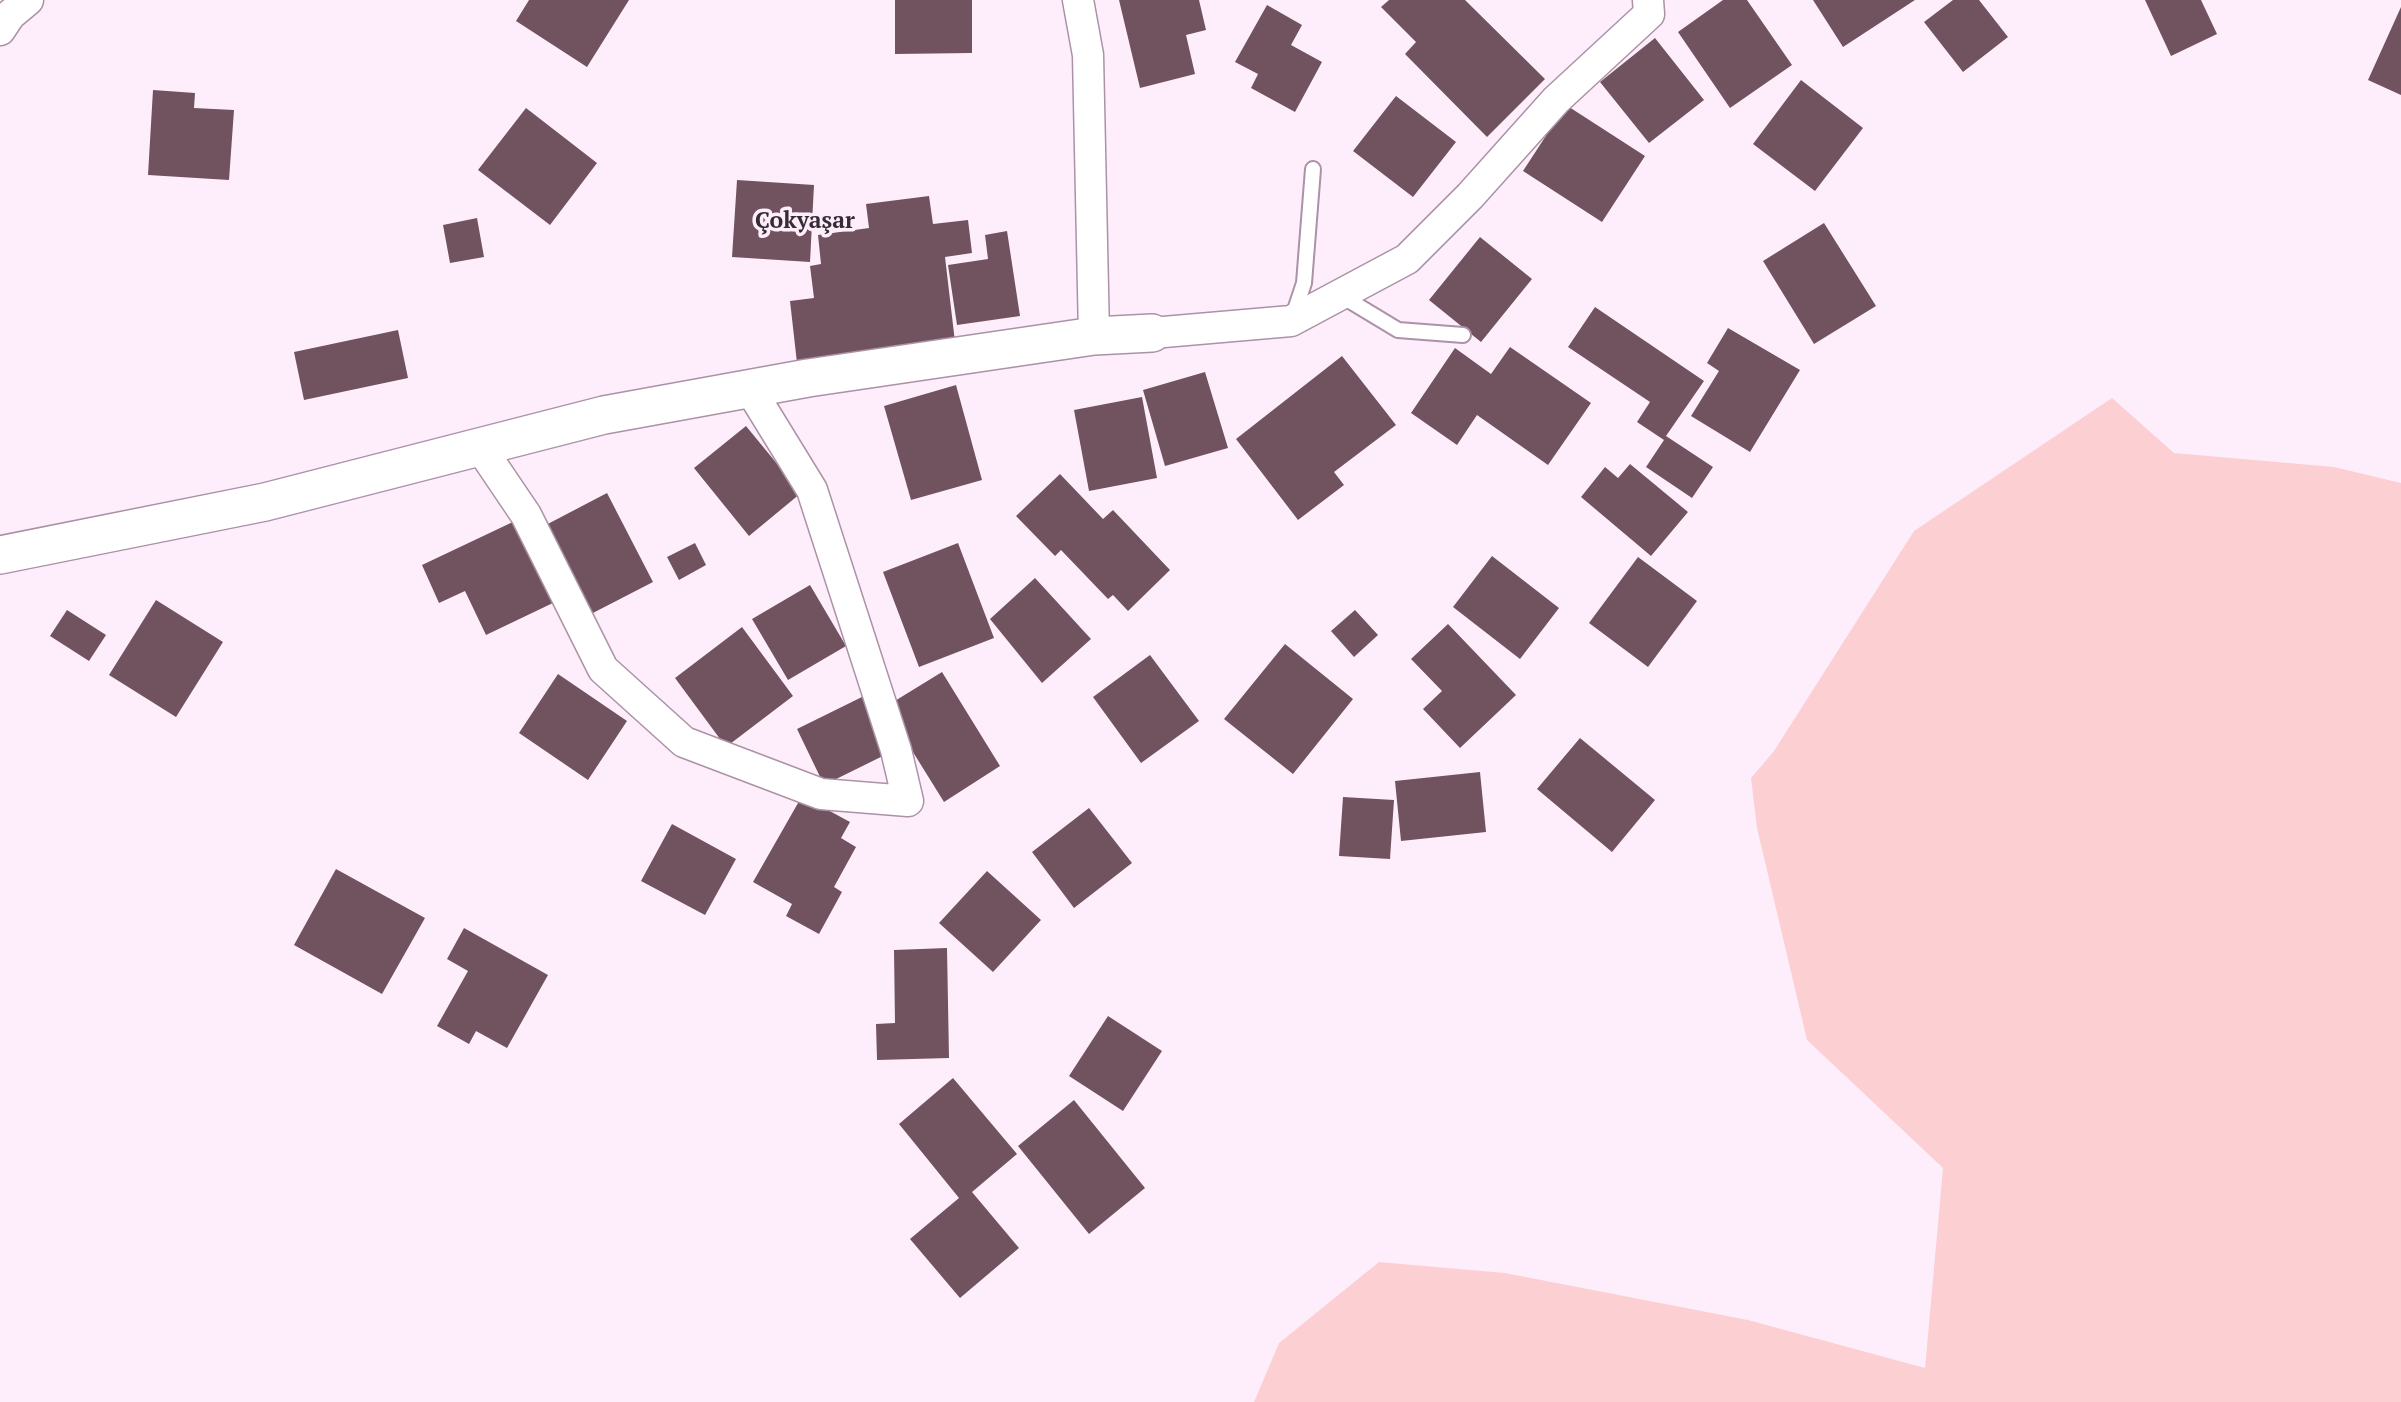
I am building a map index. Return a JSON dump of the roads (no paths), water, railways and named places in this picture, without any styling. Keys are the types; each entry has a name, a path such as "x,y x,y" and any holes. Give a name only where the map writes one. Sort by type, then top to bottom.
{"street":[{"path":"1078,0 1088,55 1094,336"},
{"path":"0,30 10,15 26,1"},
{"path":"0,555 265,502 604,415 808,378 1094,336 1291,321 1407,259 1470,196 1556,100 1654,5"},
{"path":"480,447 526,515 603,668 684,743 821,794 908,802 896,750 812,491 750,389"}],"lane":[{"path":"1291,321 1304,283 1313,169"},
{"path":"1339,295 1398,330 1463,335"}],"district":[{"name":"Çokyaşar","path":"805,221"}]}
